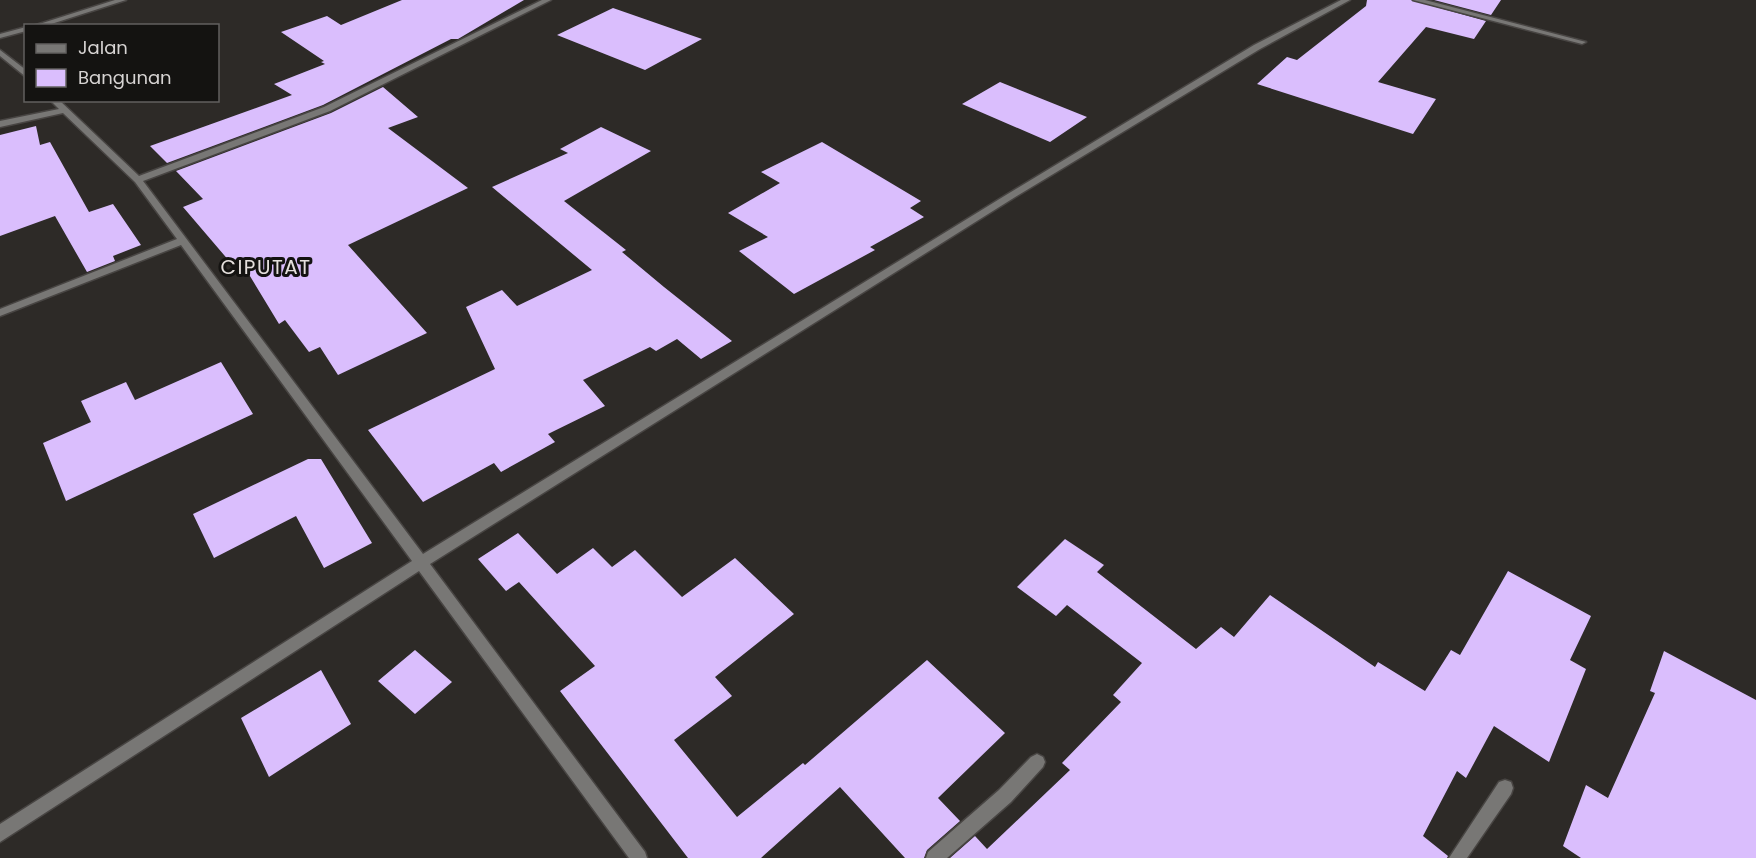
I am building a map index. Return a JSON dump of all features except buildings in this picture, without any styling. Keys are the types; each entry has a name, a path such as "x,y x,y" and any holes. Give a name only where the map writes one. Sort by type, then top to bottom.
{"street":[{"path":"43,24 122,0"},
{"path":"138,180 327,109 547,0"},
{"path":"0,834 420,563 1152,109 1257,47 1346,0"},
{"path":"1417,0 1582,42"},
{"path":"0,36 24,29"},
{"path":"0,52 24,73"},
{"path":"56,102 138,180 639,858"},
{"path":"0,124 65,110"},
{"path":"0,313 181,241"},
{"path":"933,858 1005,796 1037,762"},
{"path":"1457,858 1504,788"}],"district":[{"name":"CIPUTAT","path":"266,267"}]}
